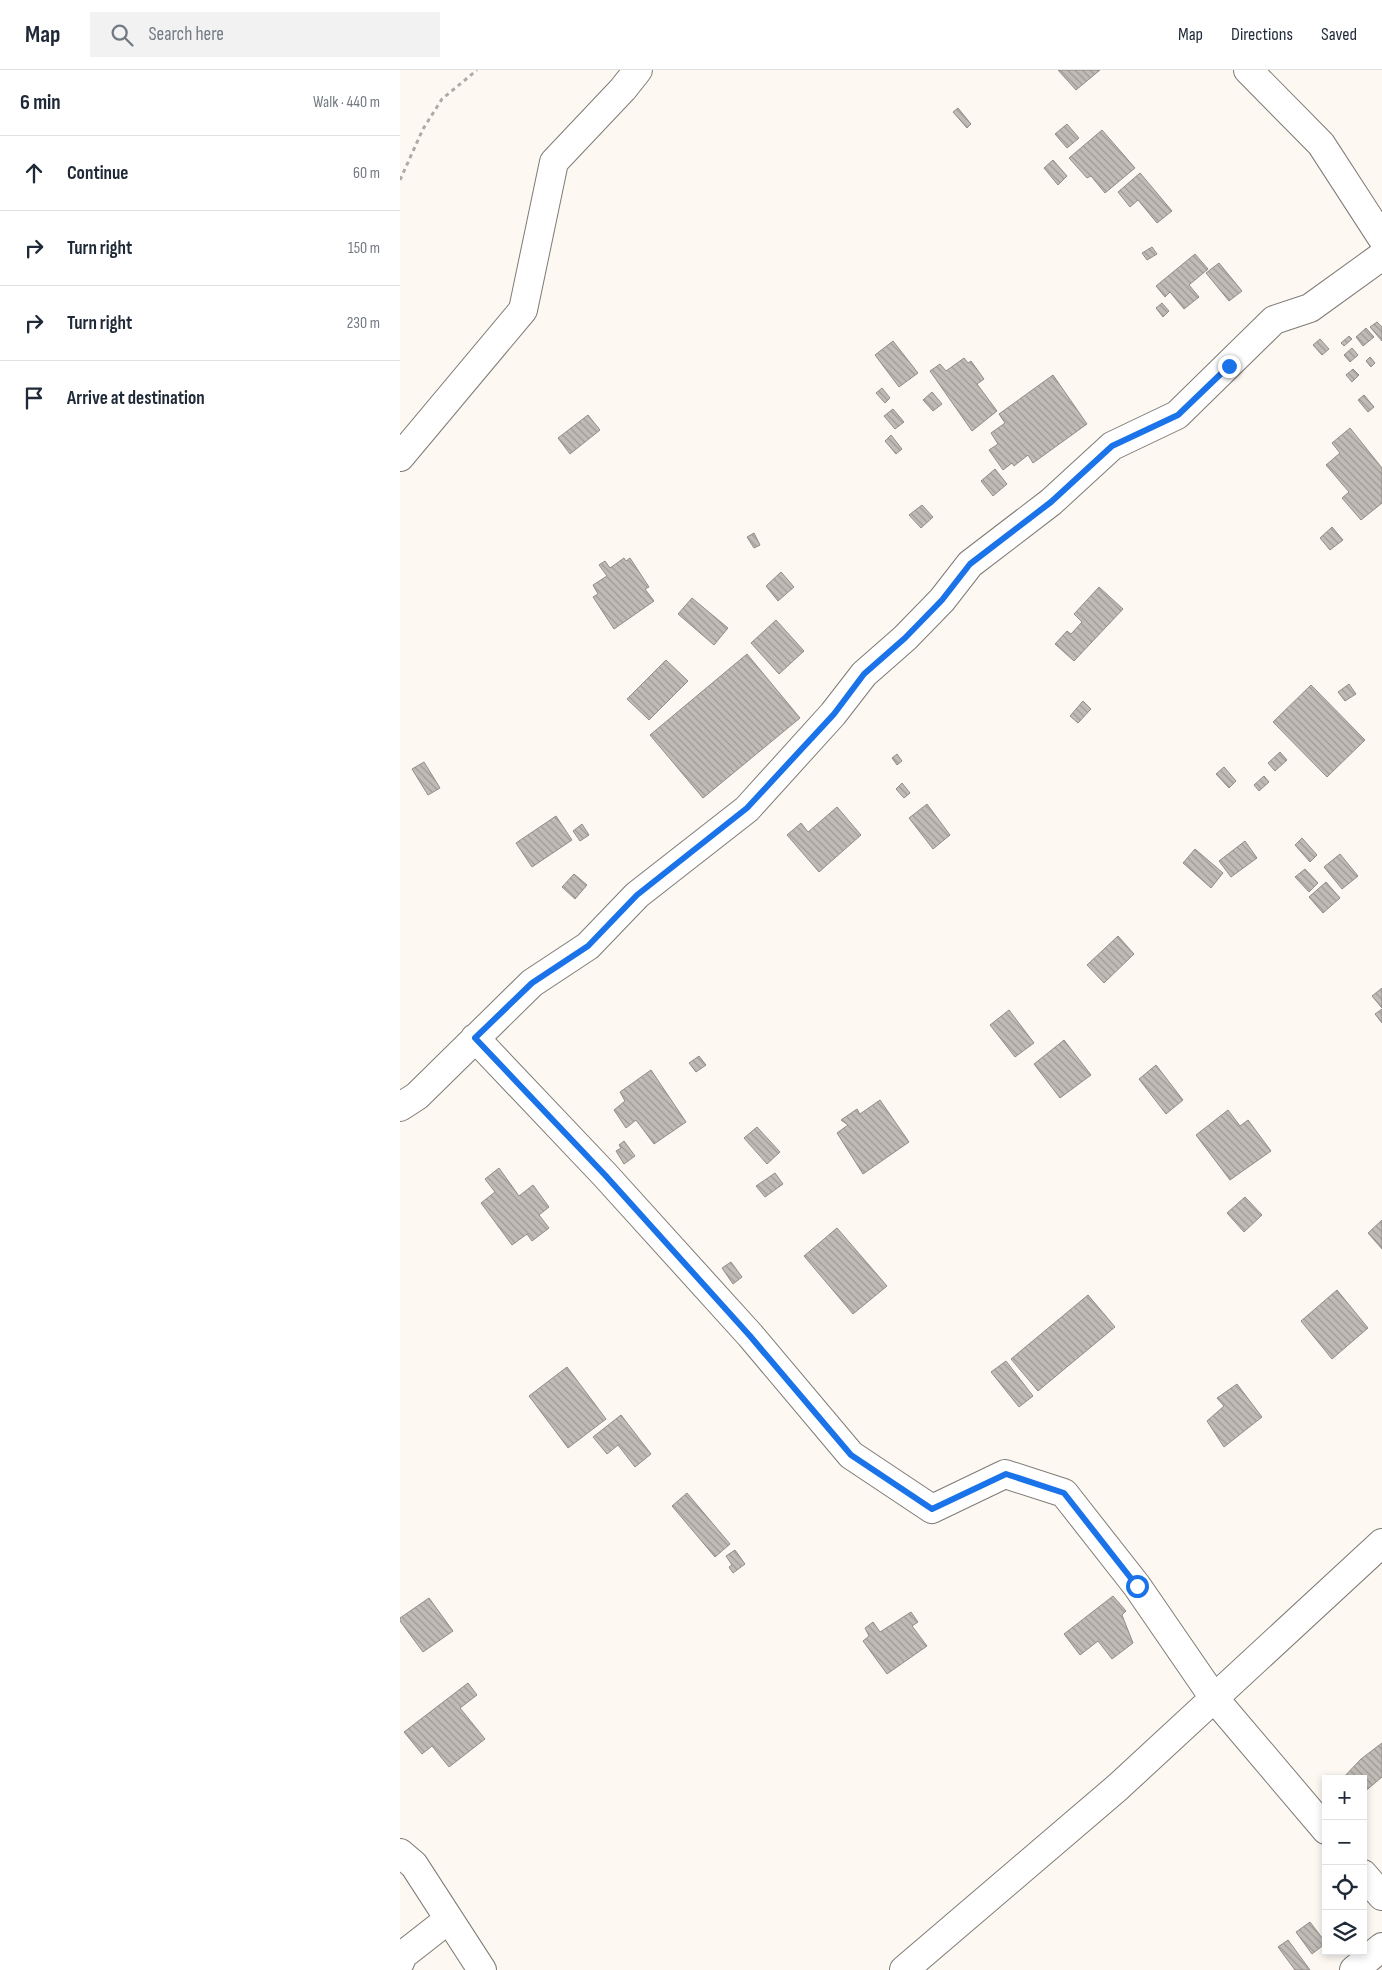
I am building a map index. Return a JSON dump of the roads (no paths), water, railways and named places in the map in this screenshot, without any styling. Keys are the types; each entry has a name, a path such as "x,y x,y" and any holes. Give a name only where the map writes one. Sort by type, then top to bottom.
{"street":[{"path":"400,457 523,310 554,162 623,89 638,70"},
{"path":"1248,70 1321,144 1382,238"},
{"path":"400,1107 417,1096 532,983 588,946 637,895 747,808 834,714 864,674 905,638 942,600 970,564 1051,502 1112,446 1178,415 1274,320 1310,308 1382,256"},
{"path":"475,1038 612,1182 750,1336 851,1455 932,1509 1006,1474 1064,1493 1137,1586 1214,1698 1322,1825"},
{"path":"904,1970 1118,1787 1382,1543"},
{"path":"400,1853 414,1865 482,1970"},
{"path":"1367,1879 1382,1896"},
{"path":"400,1962 403,1955 449,1919"},
{"path":"1354,1970 1382,1947"}]}
